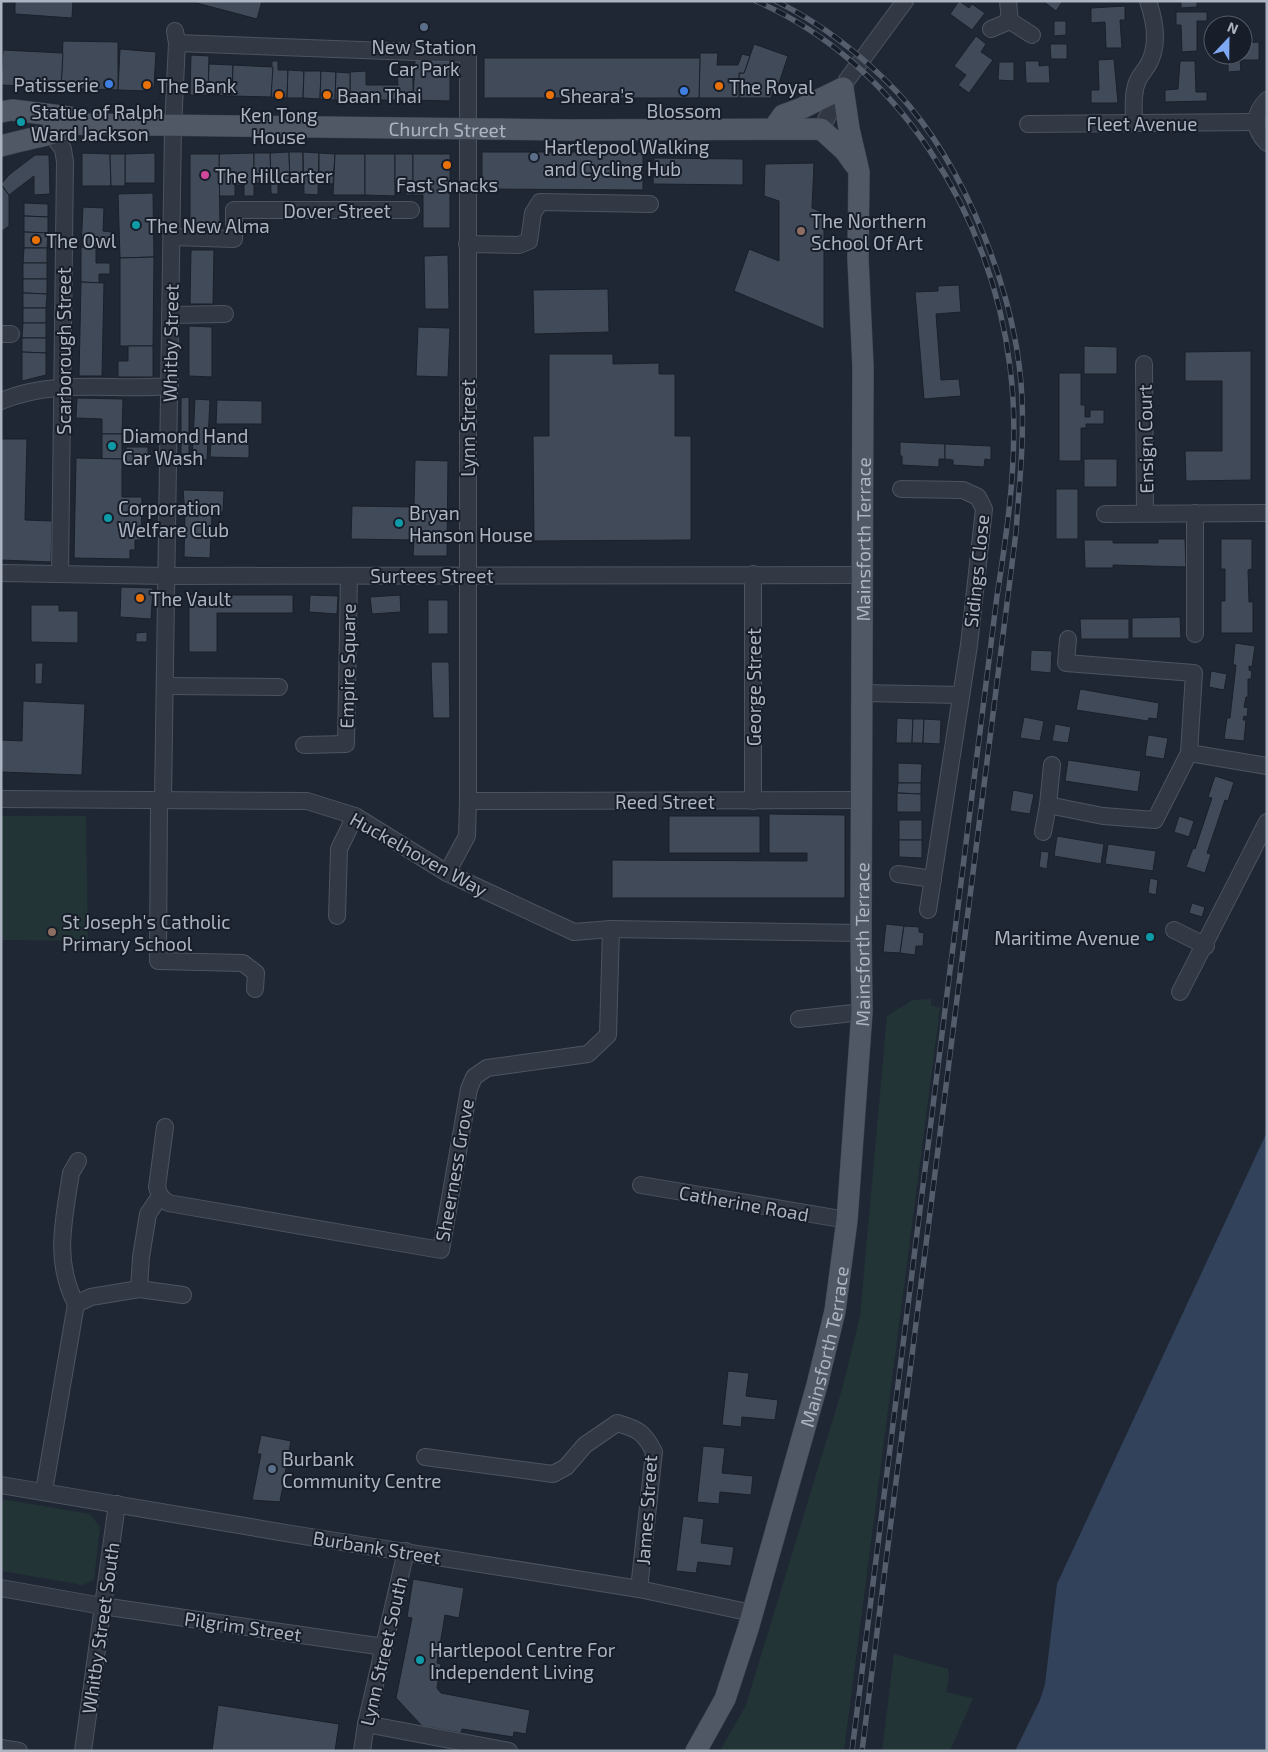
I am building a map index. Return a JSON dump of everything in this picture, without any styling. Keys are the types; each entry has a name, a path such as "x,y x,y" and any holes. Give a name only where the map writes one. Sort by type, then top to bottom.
{"main road":[{"path":"774,128 783,115 843,88"},
{"name":"Mainsforth Terrace","path":"696,1751 725,1699 752,1614 820,1376 835,1311 847,1220 862,1012 863,367 858,259 859,172 848,129 843,88"},
{"name":"Church Street","path":"1,112 12,110 69,117 74,124"},
{"name":"Church Street","path":"1,122 5,132 1,146"},
{"name":"Church Street","path":"1,146 50,132 67,130 74,124 821,129"},
{"path":"821,129 845,151 859,172"}],"street":[{"path":"821,129 843,88 905,1"},
{"path":"1008,1 1010,21"},
{"path":"1134,123 1134,96 1138,79 1150,62 1155,41 1154,19 1148,1"},
{"path":"991,29 1010,21"},
{"path":"1010,21 1032,35"},
{"name":"Lynn Street","path":"176,37 468,54 468,801 467,836 447,873"},
{"name":"Whitby Street","path":"176,37 172,126 167,576 158,961 243,963 256,973 255,989"},
{"path":"1267,100 1257,114 1256,122 1257,130 1267,143"},
{"name":"Fleet Avenue","path":"1028,124 1256,122"},
{"name":"Scarborough Street","path":"50,132 64,148 64,386 60,574"},
{"path":"467,244 519,245 529,241 534,213 540,202 650,204"},
{"name":"Dover Street","path":"172,237 234,239 234,210 411,210"},
{"path":"170,314 225,314"},
{"name":"Ensign Court","path":"1144,364 1145,513"},
{"path":"1,401 41,389 64,386 170,386"},
{"name":"Sidings Close","path":"901,489 963,490 978,497 984,509 961,695 928,910"},
{"path":"1195,513 1195,634"},
{"name":"Ensign Court","path":"1105,514 1267,513"},
{"name":"Surtees Street","path":"1,573 167,576 862,575"},
{"name":"George Street","path":"753,574 753,801"},
{"name":"Empire Square","path":"304,745 346,744 349,576"},
{"path":"1048,805 1104,816 1155,820 1188,753 1194,673 1066,663 1068,639"},
{"path":"165,686 279,687"},
{"path":"862,693 961,695"},
{"path":"1188,753 1267,766"},
{"path":"1043,832 1052,765"},
{"name":"Huckelhoven Way","path":"1,799 307,801 355,816 447,873 574,932 611,929 861,933"},
{"name":"Reed Street","path":"468,801 862,800"},
{"path":"337,916 339,849 355,816"},
{"path":"1180,992 1206,946 1267,822"},
{"path":"898,874 933,879"},
{"name":"Sheerness Grove","path":"160,1196 168,1203 441,1250 469,1089 474,1077 487,1068 588,1054 608,1036 611,929"},
{"path":"1174,930 1206,946"},
{"path":"799,1019 862,1012"},
{"path":"139,1289 141,1257 148,1214 160,1196 157,1187 165,1127"},
{"path":"44,1492 76,1304 66,1285 61,1260 71,1173 78,1161"},
{"name":"Catherine Road","path":"641,1185 847,1220"},
{"path":"76,1304 91,1297 139,1289 183,1295"},
{"name":"James Street","path":"426,1457 553,1474 566,1467 585,1445 617,1423 634,1428 647,1438 654,1452 639,1589"},
{"name":"Burbank Street","path":"1,1485 639,1589 752,1614"},
{"name":"Whitby Street South","path":"83,1751 117,1504"},
{"name":"Lynn Street South","path":"362,1751 366,1724 406,1551"},
{"name":"Pilgrim Street","path":"1,1588 102,1606 384,1647"},
{"path":"366,1724 509,1751"},
{"path":"1,1748 19,1751"}],"shaded area":[{"path":"1,816 86,816 88,941 1,940"},
{"path":"931,999 931,1005 940,1008 844,1751 720,1751 746,1705 843,1386 860,1316 887,1016 913,1000"},
{"path":"1,1499 90,1514 100,1527 94,1580 83,1585 1,1571"},
{"path":"894,1654 948,1669 949,1678 946,1692 973,1698 950,1751 882,1751"}],"water":[{"path":"1267,1132 1267,1751 1015,1751 1040,1700 1045,1684 1057,1584"}],"building":[{"path":"15,1 73,1 72,18 15,14"},
{"path":"189,1 262,1 257,19"},
{"path":"959,1 969,8 972,4 985,13 972,30 950,14"},
{"path":"1043,1 1063,1 1056,11"},
{"path":"1181,1 1197,1 1197,7 1181,8"},
{"path":"1125,6 1125,20 1120,20 1122,48 1106,48 1105,22 1091,23 1091,8"},
{"path":"1176,12 1207,12 1207,15 1203,15 1203,21 1197,21 1197,51 1182,52 1181,25 1176,25"},
{"path":"1054,21 1066,21 1066,35 1054,36"},
{"path":"976,36 986,44 981,52 993,60 969,93 958,85 966,75 954,66"},
{"path":"63,41 118,42 118,90 61,88"},
{"path":"1253,42 1259,42 1259,60 1253,60"},
{"path":"754,44 788,56 777,89 774,88 771,98 739,98 739,73 744,73"},
{"path":"1050,44 1067,44 1067,59 1051,59"},
{"path":"120,49 156,52 154,87 147,91 118,90"},
{"path":"3,50 63,53 61,88 1,85"},
{"name":"The Royal","path":"700,53 718,53 717,65 738,65 742,54 750,56 744,73 739,73 739,98 699,98"},
{"path":"191,55 209,56 208,95 190,95"},
{"path":"484,58 700,58 699,98 484,98"},
{"path":"415,59 450,59 450,101 413,100"},
{"path":"1114,59 1118,103 1091,103 1091,90 1099,90 1098,60"},
{"path":"272,61 278,61 278,70 288,70 287,98 271,97"},
{"path":"1025,61 1039,61 1039,66 1049,65 1050,83 1026,83"},
{"path":"1180,61 1195,61 1196,92 1207,92 1207,101 1165,102 1165,90 1178,89"},
{"path":"999,62 1014,62 1014,81 998,80"},
{"path":"209,64 233,65 232,96 208,95"},
{"path":"233,65 273,67 271,97 232,96"},
{"path":"1228,65 1240,65 1241,71 1228,72"},
{"path":"288,70 304,71 303,98 287,98"},
{"path":"304,71 321,71 320,99 303,98"},
{"path":"321,71 336,72 335,100 320,99"},
{"path":"366,71 366,85 398,85 397,74 413,74 413,100 350,100 350,72"},
{"path":"336,72 350,73 350,100 335,100"},
{"path":"289,152 290,183 278,183 278,194 271,194 270,153"},
{"path":"289,152 303,152 303,183 290,183"},
{"path":"303,152 319,153 318,195 304,194"},
{"path":"482,152 643,152 643,190 482,189"},
{"path":"82,153 110,154 111,186 82,186"},
{"path":"155,153 155,183 125,183 125,154"},
{"path":"254,153 254,196 244,196 244,185 235,185 235,196 219,196 219,154"},
{"path":"254,153 270,153 271,183 254,183"},
{"path":"319,153 335,154 333,184 319,183"},
{"path":"110,154 125,154 125,186 111,186"},
{"name":"The Hillcarter","path":"190,154 219,154 220,227 190,227"},
{"path":"335,154 365,154 365,195 333,195"},
{"path":"365,154 395,154 395,196 365,195"},
{"path":"395,154 413,154 413,195 406,195 406,185 395,185"},
{"path":"413,154 450,154 450,228 423,228 423,195 413,195"},
{"path":"35,155 49,155 50,194 34,195 34,176 9,195 1,184 10,174"},
{"path":"654,158 743,159 743,185 653,184"},
{"name":"The Northern School Of Art","path":"814,163 812,208 824,213 824,329 734,291 749,249 779,261 779,201 764,196 765,164"},
{"path":"1,185 9,195 9,226 2,231 1,247"},
{"name":"The New Alma","path":"153,193 154,257 120,258 118,194"},
{"path":"24,203 48,204 48,217 24,216"},
{"path":"83,207 104,208 103,231 112,232 111,248 81,247"},
{"path":"24,216 48,217 48,233 24,232"},
{"name":"The Owl","path":"24,232 48,233 47,248 24,248"},
{"path":"81,247 96,248 96,263 110,263 110,274 99,274 99,283 81,282"},
{"path":"24,248 47,248 47,263 23,263"},
{"path":"191,250 214,250 213,304 190,304"},
{"path":"448,255 449,309 425,309 424,256"},
{"path":"154,257 153,346 120,346 120,258"},
{"path":"23,263 47,263 47,279 23,279"},
{"path":"23,279 47,279 47,294 23,293"},
{"path":"81,282 104,283 102,376 79,376"},
{"path":"959,285 961,312 936,314 941,380 959,379 961,396 924,399 915,292 938,291 938,286"},
{"path":"608,289 609,332 534,334 533,290"},
{"path":"23,293 47,294 46,308 23,308"},
{"path":"23,308 46,308 46,323 23,323"},
{"path":"23,323 46,323 46,338 22,338"},
{"path":"189,326 212,327 212,377 189,376"},
{"path":"418,327 450,328 448,377 416,376"},
{"path":"22,338 46,338 46,353 22,352"},
{"path":"128,346 153,346 153,377 118,377 118,361 128,361"},
{"path":"1084,346 1117,347 1117,374 1084,374"},
{"path":"1251,351 1251,480 1186,481 1185,451 1222,451 1222,381 1185,381 1185,352"},
{"path":"22,352 46,353 46,375 22,381"},
{"path":"549,354 613,354 613,364 659,363 659,374 675,374 675,436 691,436 691,540 534,541 533,436 549,436"},
{"path":"1059,373 1081,373 1081,405 1085,405 1085,417 1090,417 1090,410 1104,410 1104,424 1086,424 1086,428 1081,428 1081,461 1059,461"},
{"path":"189,397 189,454 181,454 181,398"},
{"path":"77,398 123,399 122,434 102,434 102,419 76,418"},
{"path":"195,399 210,400 207,460 192,459"},
{"path":"217,400 262,401 262,424 216,424"},
{"name":"Diamond Hand Car Wash","path":"102,434 122,434 122,459 102,459"},
{"path":"1,439 27,439 25,520 52,521 51,562 1,560"},
{"path":"211,440 249,441 249,458 210,457"},
{"path":"900,442 945,444 945,459 939,459 939,467 902,465"},
{"path":"945,444 991,446 991,460 985,459 984,467 953,465 953,460 945,459"},
{"path":"126,447 148,447 148,465 126,465"},
{"name":"Corporation Welfare Club","path":"76,458 122,459 122,497 142,497 141,540 135,540 135,550 130,550 130,559 74,558"},
{"path":"1084,459 1117,459 1117,487 1084,487"},
{"name":"Bryan Hanson House","path":"415,460 448,461 447,556 413,556 414,540 351,539 352,506 414,507"},
{"path":"1056,489 1078,489 1078,539 1056,539"},
{"path":"183,490 224,491 223,512 185,513"},
{"path":"185,513 212,514 210,558 184,557"},
{"path":"1158,539 1185,539 1186,567 1113,565 1113,568 1085,568 1084,540 1113,540 1113,543 1158,543"},
{"path":"1221,539 1252,539 1252,569 1248,570 1249,602 1253,602 1253,633 1221,633 1221,601 1225,601 1225,569 1221,569"},
{"path":"121,587 153,588 151,619 120,617"},
{"path":"189,595 293,595 293,613 217,613 217,652 189,652"},
{"path":"310,595 338,596 337,614 309,612"},
{"path":"400,595 401,612 372,614 370,597"},
{"path":"428,600 448,600 448,634 428,634"},
{"path":"31,605 59,605 59,611 78,611 78,643 31,642"},
{"path":"1180,617 1181,638 1132,638 1132,618"},
{"path":"1080,619 1129,619 1129,639 1081,639"},
{"path":"147,632 147,642 136,642 136,633"},
{"path":"1235,643 1255,646 1252,667 1249,666 1249,670 1252,671 1251,679 1248,679 1248,697 1246,697 1244,707 1248,708 1247,717 1244,716 1243,720 1246,720 1244,741 1224,739 1227,718 1230,718 1236,665 1233,665"},
{"path":"1031,650 1052,651 1051,673 1030,671"},
{"path":"431,662 449,662 450,718 433,718"},
{"path":"35,663 43,663 42,684 35,684"},
{"path":"1211,671 1227,674 1224,690 1209,687"},
{"path":"1080,689 1159,703 1157,719 1149,718 1148,721 1076,710"},
{"path":"23,701 85,704 82,775 1,772 1,740 22,741"},
{"path":"1024,717 1044,721 1040,741 1020,738"},
{"path":"897,718 913,719 912,743 896,743"},
{"path":"913,719 924,719 923,743 912,743"},
{"path":"924,719 941,720 940,744 923,743"},
{"path":"1055,724 1071,727 1068,743 1052,741"},
{"path":"1148,735 1168,738 1164,759 1145,756"},
{"path":"1068,760 1141,771 1138,792 1065,781"},
{"path":"898,763 922,764 921,783 898,783"},
{"path":"1215,776 1234,782 1228,801 1225,800 1207,853 1211,854 1205,873 1186,867 1193,848 1195,849 1212,798 1208,797"},
{"path":"898,783 921,783 921,794 897,793"},
{"path":"1013,790 1034,794 1030,814 1010,811"},
{"path":"897,793 921,794 921,812 897,812"},
{"path":"769,814 845,815 845,898 612,898 612,860 807,861 807,853 769,853"},
{"path":"669,816 760,816 760,853 669,853"},
{"path":"1179,816 1194,821 1189,837 1174,832"},
{"path":"899,820 922,820 922,840 899,840"},
{"path":"1057,836 1104,844 1101,864 1054,856"},
{"path":"899,840 922,840 922,858 899,857"},
{"path":"1108,844 1156,851 1153,871 1105,864"},
{"path":"1041,851 1049,852 1047,869 1039,867"},
{"path":"1150,878 1158,880 1156,895 1148,893"},
{"path":"1192,903 1205,907 1202,917 1189,913"},
{"path":"886,924 904,926 900,953 883,952"},
{"path":"904,926 919,927 919,932 924,933 923,946 916,946 915,955 900,953"},
{"name":"Maritime Avenue","path":"1149,931 1155,934 1151,943 1144,940"},
{"path":"728,1371 749,1373 746,1396 778,1400 775,1420 742,1417 741,1427 722,1425"},
{"name":"Burbank Community Centre","path":"261,1435 291,1441 280,1502 252,1500 261,1454 257,1454"},
{"path":"703,1446 725,1448 722,1473 753,1476 751,1495 720,1492 719,1504 697,1502"},
{"path":"683,1516 704,1519 701,1543 734,1547 731,1566 698,1562 696,1573 676,1571"},
{"name":"Hartlepool Centre For Independent Living","path":"413,1579 464,1588 459,1618 445,1615 437,1663 441,1664 437,1688 441,1693 530,1710 526,1734 514,1732 513,1737 462,1729 461,1733 422,1726 396,1698 412,1618 407,1617"},
{"path":"218,1705 339,1724 335,1751 212,1751"}],"railway":[{"path":"756,1 807,28 853,63 894,104 930,151 959,201 983,255 1000,310 1013,396 1012,482 1006,539 997,596 852,1751"},
{"path":"776,1 825,30 870,65 897,92 922,122 945,157 966,195 984,235 999,277 1018,360 1022,399 1022,449 1016,532 862,1751"}],"place":[{"name":"New Station Car Park","path":"424,27"},
{"name":"Patisserie","path":"109,84"},
{"name":"The Bank","path":"147,85"},
{"name":"The Royal","path":"719,86"},
{"name":"Blossom","path":"684,91"},
{"name":"Ken Tong House","path":"279,95"},
{"name":"Baan Thai","path":"327,95"},
{"name":"Sheara's","path":"550,95"},
{"name":"Statue of Ralph Ward Jackson","path":"21,122"},
{"name":"Hartlepool Walking and Cycling Hub","path":"534,157"},
{"name":"Fast Snacks","path":"447,165"},
{"name":"The Hillcarter","path":"205,175"},
{"name":"The New Alma","path":"136,225"},
{"name":"The Northern School Of Art","path":"801,231"},
{"name":"The Owl","path":"36,240"},
{"name":"Diamond Hand Car Wash","path":"112,446"},
{"name":"Corporation Welfare Club","path":"108,518"},
{"name":"Bryan Hanson House","path":"399,523"},
{"name":"The Vault","path":"140,598"},
{"name":"St Joseph's Catholic Primary School","path":"52,932"},
{"name":"Maritime Avenue","path":"1150,937"},
{"name":"Burbank Community Centre","path":"272,1469"},
{"name":"Hartlepool Centre For Independent Living","path":"420,1660"}]}
